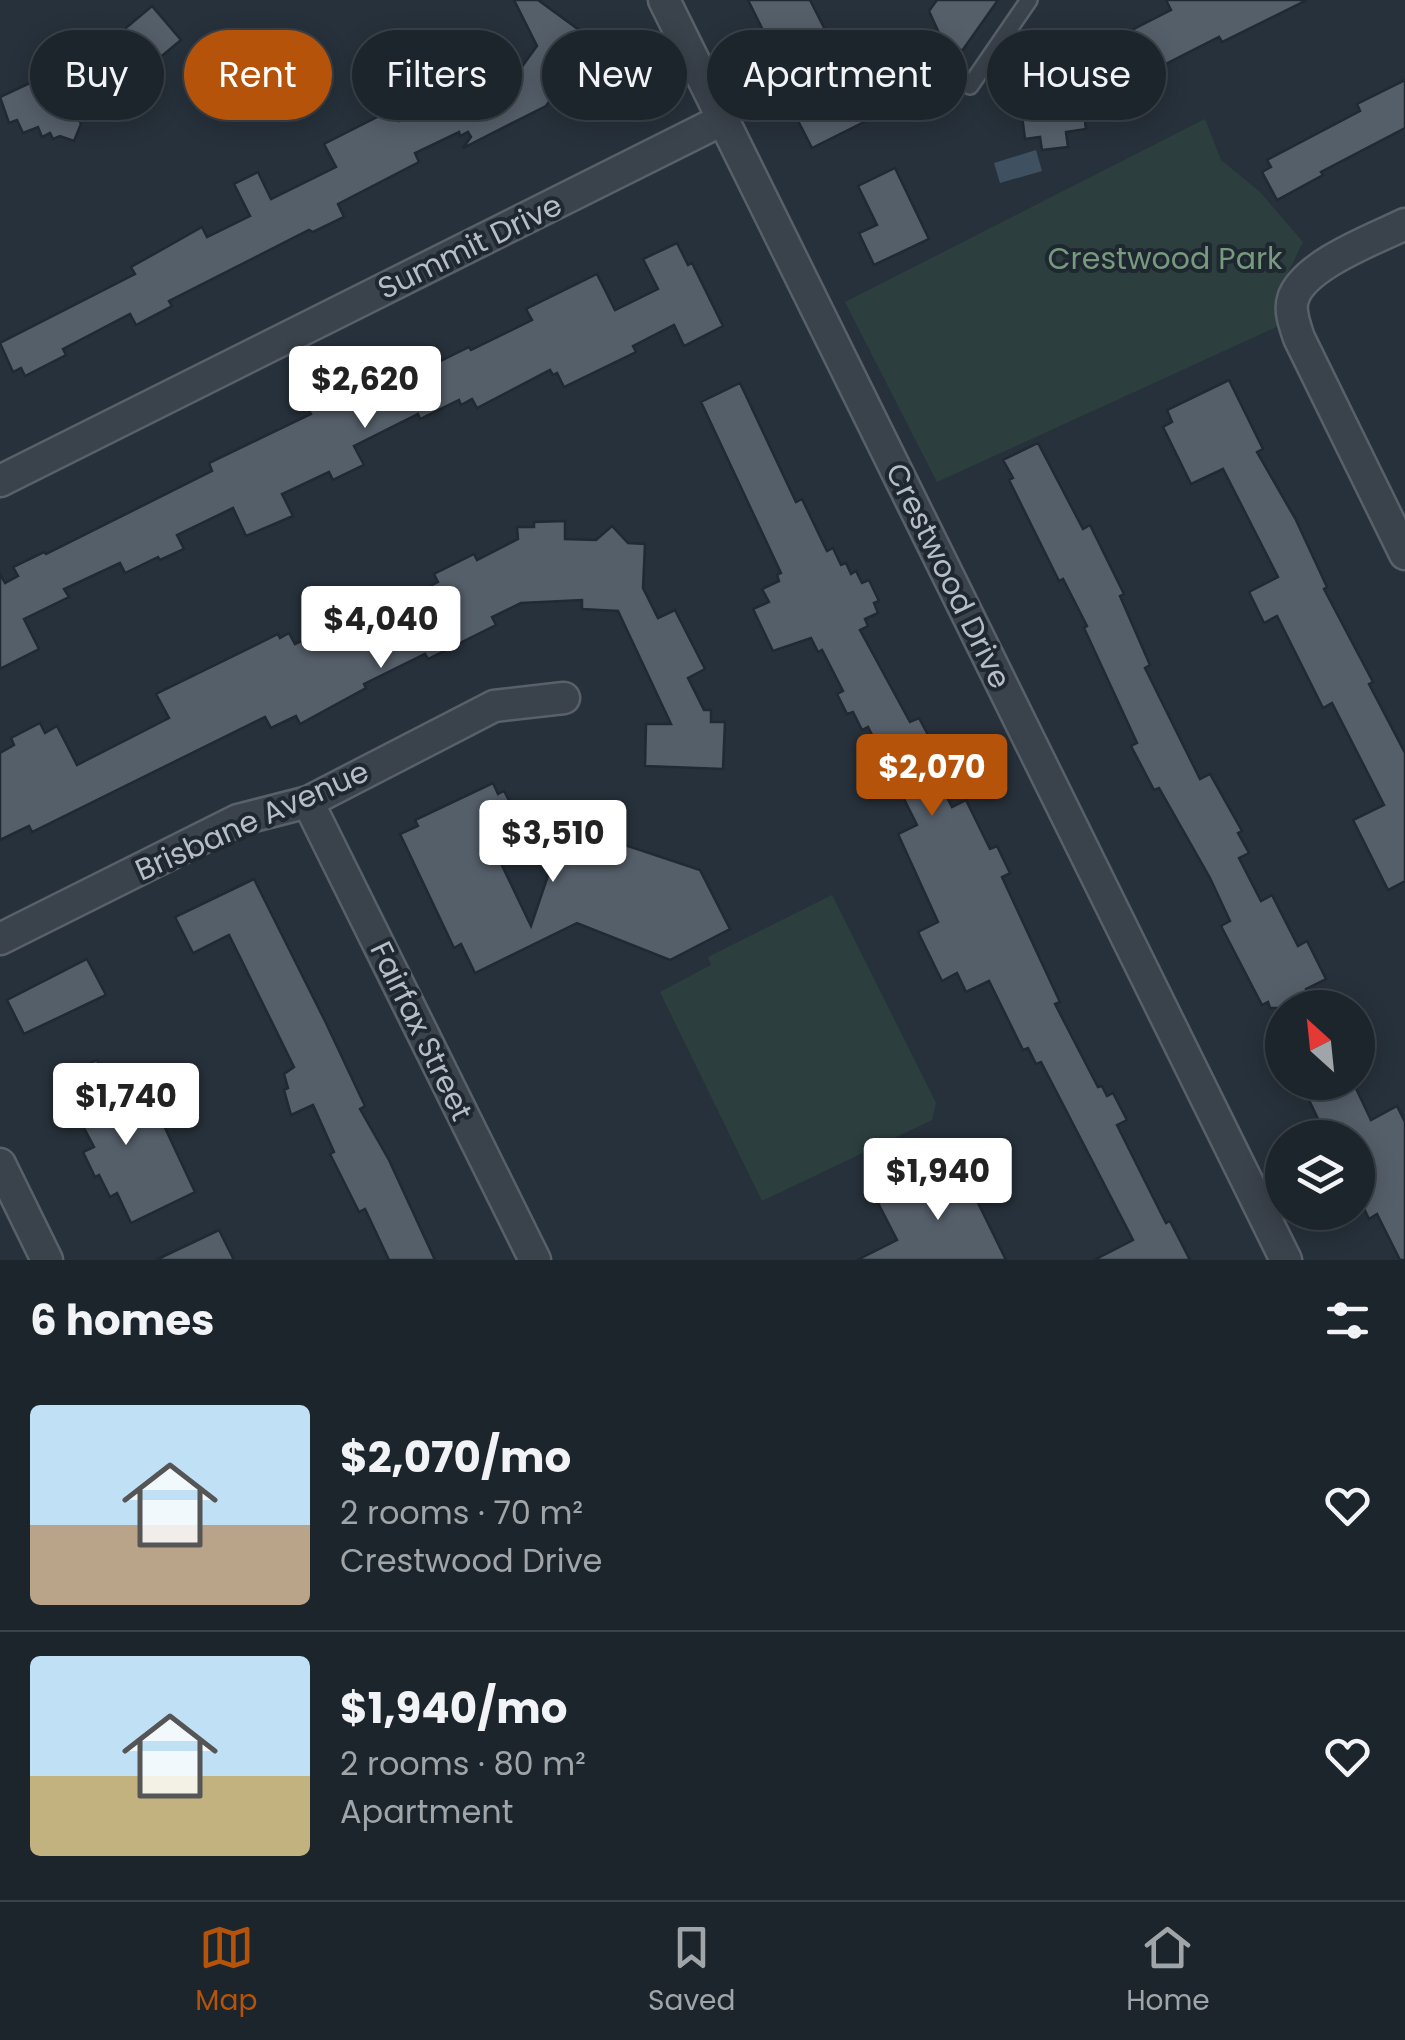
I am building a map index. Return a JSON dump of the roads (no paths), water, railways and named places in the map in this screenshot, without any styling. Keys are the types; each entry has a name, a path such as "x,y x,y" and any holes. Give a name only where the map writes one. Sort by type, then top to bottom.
{"street":[{"name":"Crestwood Drive","path":"664,0 707,85"},
{"name":"Summit Drive","path":"0,481 722,120"},
{"name":"Crestwood Drive","path":"724,120 1286,1260"},
{"path":"1405,224 1308,276 1293,298 1299,338 1405,554"},
{"name":"Brisbane Avenue","path":"0,939 238,820 308,802 494,706 564,698"},
{"name":"Fairfax Street","path":"308,802 535,1260"},
{"path":"0,1164 48,1260"}],"lane":[{"path":"970,86 1029,0"}],"water":[{"path":"1036,150 1042,171 1000,183 994,163"}],"park label":[{"name":"Crestwood Park","path":"1165,259"}]}
